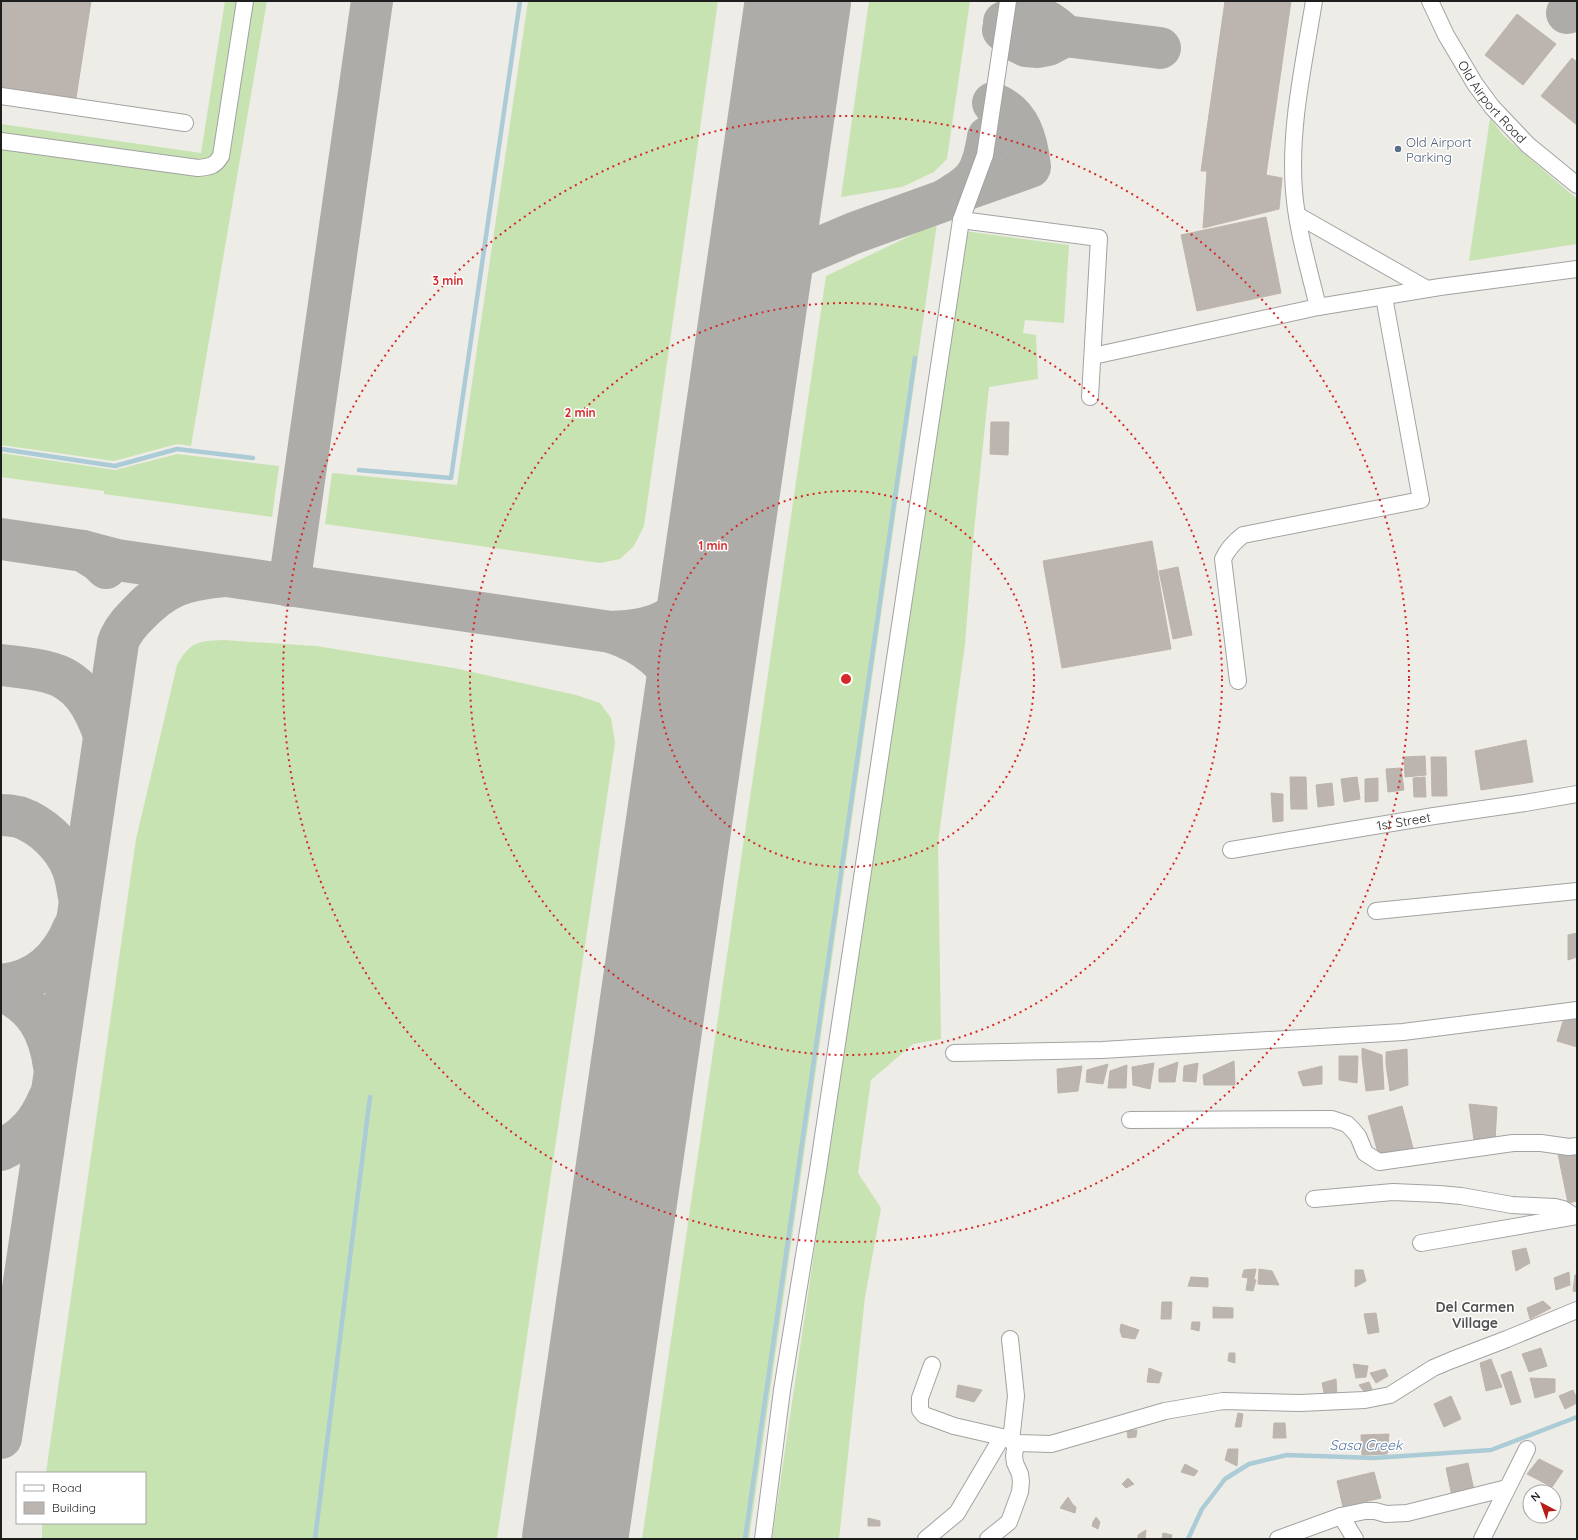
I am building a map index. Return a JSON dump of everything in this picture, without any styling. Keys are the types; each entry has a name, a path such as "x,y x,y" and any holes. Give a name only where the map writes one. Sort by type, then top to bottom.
{"street":[{"path":"1,142 198,168 211,167 217,163 221,156 245,1"},
{"path":"763,1539 782,1390 817,1178 961,220 985,155 1008,1"},
{"path":"1314,1 1294,137 1294,190 1297,215 1318,307"},
{"name":"Old Airport Road","path":"1430,1 1446,35 1475,84 1492,107 1528,145 1577,185"},
{"path":"1,96 185,123"},
{"path":"1297,215 1427,290"},
{"path":"961,220 1100,238 1090,397"},
{"path":"1093,356 1318,307 1577,269"},
{"path":"1238,681 1223,559 1228,548 1235,540 1243,535 1421,500 1384,297"},
{"name":"1st Street","path":"1231,850 1577,794"},
{"path":"1376,912 1577,891"},
{"path":"954,1053 1102,1050 1403,1032 1577,1010"},
{"path":"1130,1120 1332,1119 1347,1124 1358,1136 1365,1153 1379,1162 1513,1143 1540,1143 1569,1148 1577,1146"},
{"path":"1314,1199 1393,1192 1439,1194 1461,1196 1512,1205 1554,1207 1563,1209 1576,1216"},
{"path":"1421,1243 1576,1216"},
{"path":"932,1365 920,1398 920,1410 924,1415 954,1426 1010,1440 1037,1445 1051,1444 1165,1411 1223,1401 1300,1403 1365,1400 1390,1395 1439,1365 1577,1310"},
{"path":"988,1539 1009,1522 1020,1492 1020,1474 1015,1463 1010,1440 1016,1396 1010,1339"},
{"path":"926,1539 957,1513 1010,1440"},
{"path":"1482,1539 1527,1449"},
{"path":"1278,1539 1341,1516 1366,1511 1386,1514 1407,1513 1507,1488"},
{"path":"1341,1516 1355,1539"}],"green space":[{"path":"225,1 240,1 216,149 213,156 205,162 1,136 1,124 201,153"},
{"path":"252,1 267,1 191,446 177,444 114,461 1,445 1,146 214,172"},
{"path":"528,1 718,1 644,526 634,546 620,559 600,563 325,524 332,473 457,485"},
{"path":"869,1 970,1 947,159 934,172 902,187 841,197"},
{"path":"1490,118 1504,136 1577,199 1577,244 1469,261"},
{"path":"937,223 749,1539 642,1539 826,276"},
{"path":"964,231 1069,245 1064,323 1025,320 1023,333 1036,335 1038,379 989,387 974,531 965,644 938,842 941,1039 913,1044 871,1080 858,1173 881,1208 865,1297 839,1539 772,1539"},
{"path":"1,453 115,470 177,454 279,466 272,517 104,494 104,491 1,477"},
{"path":"223,640 316,646 454,668 576,695 600,703 611,718 615,743 497,1539 42,1539 42,1524 146,1524 146,1472 46,1472 136,839 177,665 191,647 207,641"}],"building":[{"path":"1,1 91,1 76,98 1,87"},
{"path":"1225,1 1291,1 1266,175 1282,178 1279,209 1203,228 1207,171 1201,171"},
{"path":"1517,14 1556,44 1523,85 1485,55"},
{"path":"1572,58 1577,62 1577,125 1541,96"},
{"path":"1266,217 1281,293 1197,311 1181,235"},
{"path":"991,422 1009,422 1008,455 990,454"},
{"path":"1152,541 1171,649 1062,668 1043,561"},
{"path":"1178,567 1192,635 1173,639 1159,571"},
{"path":"1526,740 1533,782 1481,790 1475,751"},
{"path":"1425,756 1426,775 1405,777 1404,757"},
{"path":"1431,757 1446,757 1447,796 1432,796"},
{"path":"1401,768 1404,790 1388,792 1386,769"},
{"path":"1290,777 1306,777 1307,809 1291,809"},
{"path":"1357,777 1360,799 1344,802 1341,779"},
{"path":"1425,777 1426,797 1414,797 1413,778"},
{"path":"1378,778 1378,801 1365,802 1365,779"},
{"path":"1332,783 1334,805 1318,807 1316,785"},
{"path":"1271,793 1283,794 1283,821 1273,822"},
{"path":"1577,933 1577,957 1568,960 1568,935"},
{"path":"1565,1015 1577,1016 1577,1047 1557,1041"},
{"path":"1362,1048 1382,1055 1384,1089 1366,1091"},
{"path":"1407,1049 1408,1085 1390,1091 1386,1065 1386,1052"},
{"path":"1339,1056 1358,1056 1357,1083 1339,1080"},
{"path":"1234,1061 1235,1085 1204,1085 1203,1075"},
{"path":"1178,1062 1175,1082 1159,1082 1159,1069"},
{"path":"1154,1063 1150,1089 1133,1085 1132,1067"},
{"path":"1198,1063 1196,1082 1183,1081 1184,1066"},
{"path":"1108,1064 1103,1084 1086,1082 1087,1070"},
{"path":"1127,1065 1126,1088 1108,1088 1110,1071"},
{"path":"1082,1066 1078,1091 1058,1093 1057,1069"},
{"path":"1322,1066 1322,1084 1303,1086 1298,1072"},
{"path":"1469,1104 1497,1107 1495,1141 1474,1140"},
{"path":"1402,1106 1414,1152 1379,1157 1368,1116"},
{"path":"1577,1150 1577,1201 1568,1203 1558,1154"},
{"path":"1526,1248 1530,1263 1516,1271 1512,1251"},
{"path":"1256,1269 1254,1279 1242,1277 1244,1270"},
{"path":"1259,1269 1272,1271 1279,1285 1258,1284"},
{"path":"1355,1270 1363,1270 1366,1281 1355,1287"},
{"path":"1569,1272 1570,1285 1556,1290 1554,1278"},
{"path":"1575,1275 1577,1275 1577,1292 1573,1291"},
{"path":"1191,1277 1208,1278 1208,1287 1188,1286"},
{"path":"1248,1278 1256,1280 1253,1291 1246,1290"},
{"path":"1543,1301 1551,1308 1530,1319 1527,1308"},
{"path":"1162,1302 1172,1302 1171,1319 1161,1319"},
{"path":"1213,1307 1233,1308 1233,1318 1213,1318"},
{"path":"1376,1313 1379,1332 1368,1334 1364,1314"},
{"path":"1192,1322 1200,1322 1199,1331 1191,1329"},
{"path":"1121,1324 1139,1330 1135,1339 1122,1337 1120,1330"},
{"path":"1541,1348 1547,1366 1529,1372 1522,1354"},
{"path":"1229,1353 1235,1353 1235,1363 1228,1361"},
{"path":"1491,1359 1502,1387 1486,1391 1480,1363"},
{"path":"1353,1364 1368,1366 1366,1377 1356,1378"},
{"path":"1149,1368 1162,1373 1159,1383 1147,1382"},
{"path":"1385,1369 1388,1376 1376,1383 1370,1373"},
{"path":"1511,1371 1521,1402 1511,1405 1501,1375"},
{"path":"1530,1378 1555,1379 1555,1392 1535,1398"},
{"path":"1336,1379 1337,1395 1325,1398 1322,1383"},
{"path":"1369,1382 1372,1389 1365,1393 1359,1385"},
{"path":"958,1385 982,1390 974,1402 956,1397"},
{"path":"1573,1390 1577,1403 1565,1409 1559,1396"},
{"path":"1451,1396 1461,1419 1444,1427 1434,1404"},
{"path":"1238,1413 1243,1414 1241,1427 1235,1427"},
{"path":"1274,1423 1285,1423 1286,1438 1273,1438"},
{"path":"1137,1430 1136,1437 1128,1438 1127,1431"},
{"path":"1389,1434 1387,1454 1362,1455 1361,1435"},
{"path":"1228,1449 1238,1449 1237,1466 1225,1460"},
{"path":"1539,1459 1563,1471 1554,1484 1546,1484 1527,1474"},
{"path":"1468,1463 1474,1490 1452,1496 1446,1468"},
{"path":"1185,1464 1198,1471 1194,1476 1181,1472"},
{"path":"1374,1472 1381,1498 1343,1507 1337,1481"},
{"path":"1128,1478 1134,1484 1126,1488 1122,1484"},
{"path":"1068,1497 1076,1507 1075,1513 1060,1508"},
{"path":"1096,1517 1100,1522 1098,1529 1092,1526"},
{"path":"868,1518 880,1521 880,1526 868,1526"},
{"path":"1146,1530 1145,1539 1138,1539 1138,1535"},
{"path":"1163,1533 1172,1535 1171,1539 1162,1538"}],"waterway":[{"path":"359,470 451,478 520,1"},
{"path":"745,1539 915,358"},
{"path":"1,449 115,466 177,449 253,458"},
{"path":"315,1539 370,1097"},
{"name":"Sasa Creek","path":"1188,1539 1202,1509 1225,1479 1249,1464 1287,1455 1374,1458 1491,1450 1577,1417"}],"taxiway":[{"path":"289,586 372,1"},
{"path":"1567,13 1575,1"},
{"path":"1004,22 1022,16 1038,17 1052,24 1065,36"},
{"path":"1003,30 1016,41 1026,46 1038,47 1048,45 1065,36 1160,48"},
{"path":"956,193 1030,167 1027,147 1021,129 1010,114 1003,108 993,103"},
{"path":"759,273 854,233 943,201 954,195 970,183 976,176 983,160 988,137"},
{"path":"1,539 83,551 99,561 106,568"},
{"path":"83,551 117,560 611,632 635,642 656,656 665,665 679,686 684,698 691,738"},
{"path":"611,632 641,629 657,625 678,613 695,597 716,567"},
{"path":"1,1438 119,639 131,621 147,605 166,591 186,582 224,576"},
{"path":"1,665 41,671 58,676 68,681 84,695 90,704 104,735"},
{"path":"1,815 19,817 36,825 51,837 63,851 72,867 79,897"},
{"path":"1,985 26,979 46,967 55,959 69,939 74,927"},
{"path":"1,990 23,1003 38,1020 48,1041 54,1066"},
{"path":"1,1150 17,1141 30,1129 41,1115 49,1098"}],"runway":[{"path":"575,1539 798,1"}],"place":[{"name":"Old Airport Parking","path":"1398,149"}],"district":[{"name":"Del Carmen Village","path":"1475,1316"}]}
